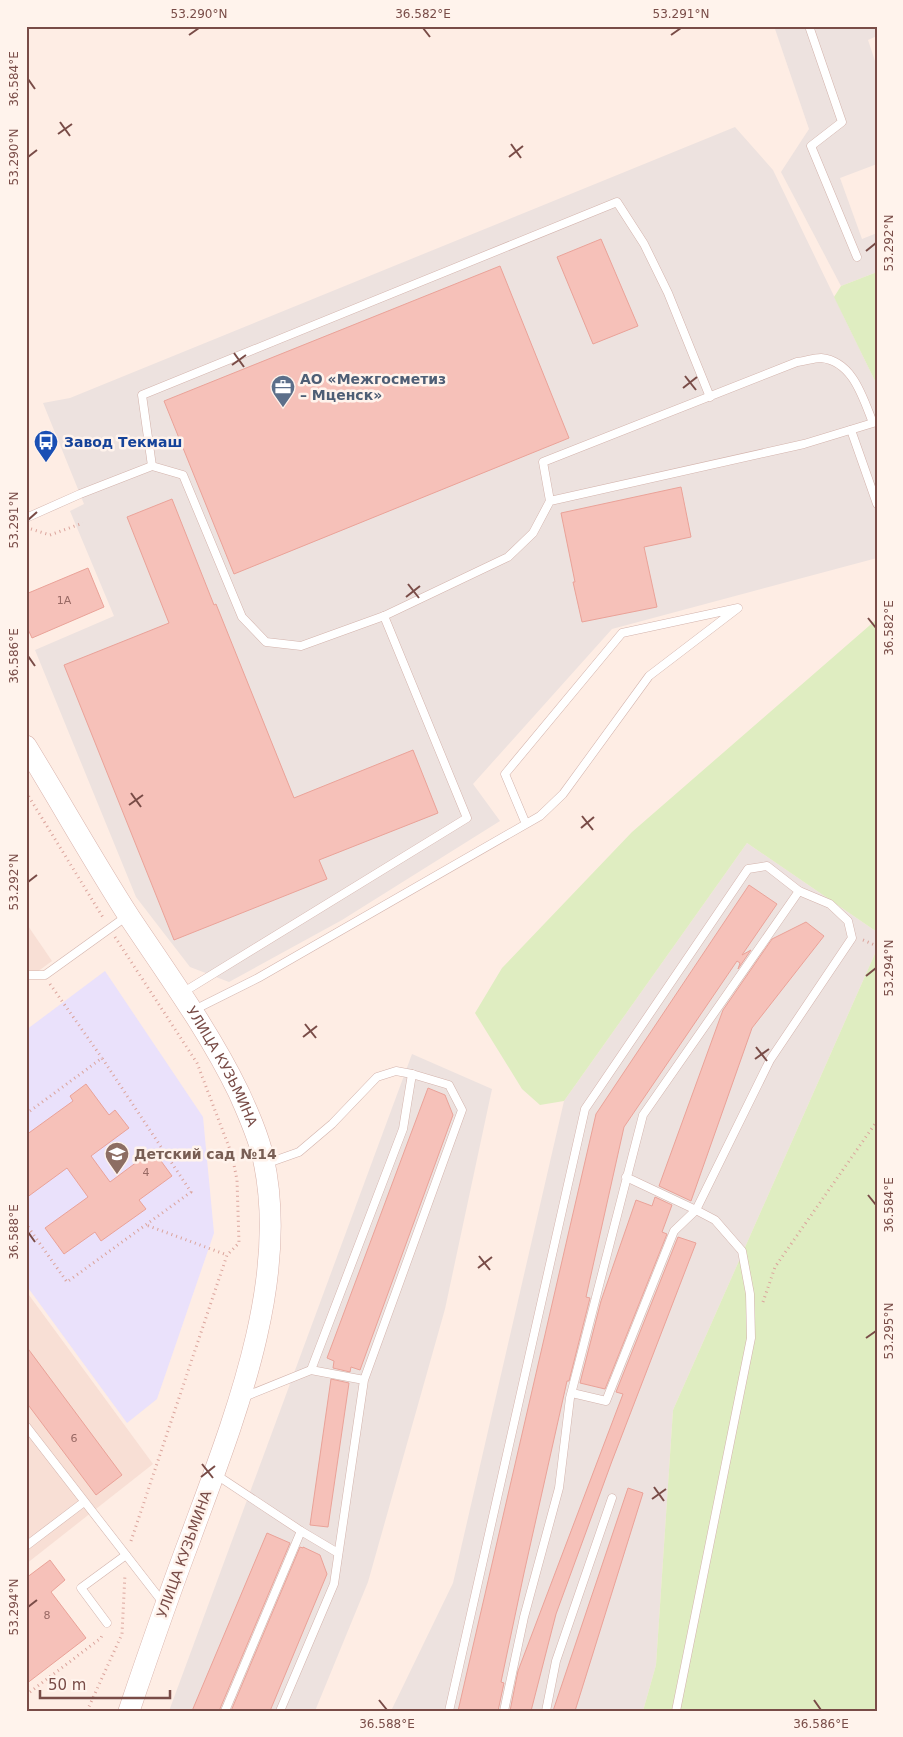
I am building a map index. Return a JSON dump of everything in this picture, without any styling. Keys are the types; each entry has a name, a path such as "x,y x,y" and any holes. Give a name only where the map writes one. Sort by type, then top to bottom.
{"main road":[{"name":"УЛИЦА КУЗЬМИНА","path":"26,746 129,915 229,1072 249,1116 264,1164 269,1204 270,1237 268,1269 246,1379 129,1711"}],"lane":[{"path":"810,26 842,122 811,146 857,257"},
{"path":"152,466 142,395 617,202 644,244 668,293 710,397"},
{"path":"26,518 80,494 152,466 182,475 242,617 266,642 301,646 384,616 508,557 533,533 550,502 543,462 797,362 820,358 838,363 851,375 863,396 873,423 804,444 550,502"},
{"path":"851,430 877,504"},
{"path":"186,1002 258,978 540,816 563,794 649,676 738,608 622,634 504,774 526,824"},
{"path":"186,1002 467,818 384,616"},
{"path":"449,1711 585,1110 748,869 768,866 799,891 830,904 848,921 852,938 770,1060 696,1210 674,1231 606,1401 572,1394"},
{"path":"504,1711 524,1617 559,1488 572,1394 643,1115 799,891"},
{"path":"28,973 44,976 129,915"},
{"path":"264,1164 299,1152 332,1124 377,1077 396,1071 448,1085 462,1110 364,1380 334,1584 280,1711"},
{"path":"311,1370 403,1129 412,1074"},
{"path":"626,1177 715,1220 742,1251 750,1294 751,1338 676,1711"},
{"path":"240,1398 311,1370 364,1380"},
{"path":"26,1426 165,1605"},
{"path":"214,1474 338,1553"},
{"path":"546,1711 556,1661 612,1498"},
{"path":"26,1546 84,1502"},
{"path":"225,1711 301,1531"},
{"path":"107,1623 81,1588 126,1555"}],"path":[{"path":"26,527 50,535 83,524"},
{"path":"26,792 110,928 197,1063 232,1154 237,1180 239,1243 227,1255 126,1555 122,1634 87,1711"},
{"path":"26,1224 67,1282 192,1192 44,976"},
{"path":"26,1114 102,1058"},
{"path":"763,1302 775,1267 877,1122"},
{"path":"146,1225 227,1255"},
{"path":"26,1696 101,1638 107,1623"}],"shaded area":[{"path":"774,26 877,26 877,36 868,40 877,67 877,164 840,178 862,239 877,233 877,272 841,286 781,172 809,129"},
{"path":"735,127 773,170 877,385 877,558 612,629 473,784 500,821 342,920 229,982 190,967 136,897 35,650 114,616 70,511 84,504 43,403 70,398"},
{"path":"747,843 877,932 877,949 673,1410 656,1665 643,1711 391,1711 453,1583 564,1101"},
{"path":"26,923 52,961 26,980"},
{"name":"Детский сад №14","path":"105,971 203,1117 214,1233 157,1399 127,1423 26,1285 26,1030"},
{"path":"412,1054 492,1089 445,1309 368,1582 315,1711 169,1711"},
{"path":"26,1291 153,1464 26,1564"}],"green space":[{"path":"877,272 877,385 834,297 841,286"},
{"path":"877,619 877,932 747,843 564,1101 540,1105 522,1089 475,1013 502,968 632,832"},
{"path":"877,949 877,1711 643,1711 656,1665 673,1410"}],"building":[{"path":"601,239 638,326 593,344 557,257"},
{"path":"500,266 569,438 234,574 164,401"},
{"path":"681,487 691,537 644,547 657,607 582,622 561,513"},
{"path":"172,499 294,798 413,750 438,813 319,860 327,879 174,940 64,665 169,623 127,517"},
{"path":"88,568 104,607 32,638 26,625 26,594"},
{"path":"749,885 777,904 742,955 751,950 738,969 740,963 737,961 624,1127 586,1297 590,1298 569,1381 567,1381 524,1573 501,1682 504,1683 498,1711 458,1711 596,1114"},
{"path":"806,922 824,936 752,1028 691,1201 659,1186 723,1010 772,939"},
{"path":"86,1084 109,1115 115,1110 129,1128 91,1156 110,1182 153,1150 172,1176 139,1200 146,1209 101,1241 95,1232 64,1254 45,1228 88,1197 67,1168 26,1198 26,1135 73,1101 70,1096"},
{"path":"428,1088 445,1095 453,1115 360,1370 351,1367 350,1372 333,1368 334,1361 327,1358"},
{"path":"655,1197 672,1205 662,1232 667,1234 605,1389 580,1383 601,1301 636,1200 652,1206"},
{"path":"678,1237 696,1243 612,1461 556,1614 531,1711 510,1711 518,1671 623,1394 616,1392"},
{"path":"26,1346 122,1475 96,1495 26,1402"},
{"path":"331,1379 349,1383 328,1527 310,1525"},
{"path":"628,1488 643,1493 575,1711 553,1711"},
{"path":"267,1533 290,1543 219,1711 192,1711"},
{"path":"300,1547 320,1555 327,1574 270,1711 231,1711"},
{"path":"50,1560 65,1580 51,1592 86,1638 26,1684 26,1578"}],"place":[{"name":"АО «Межгосметиз – Мценск»","path":"283,408"},
{"name":"Завод Текмаш","path":"46,463"},
{"name":"Детский сад №14","path":"117,1175"}]}
